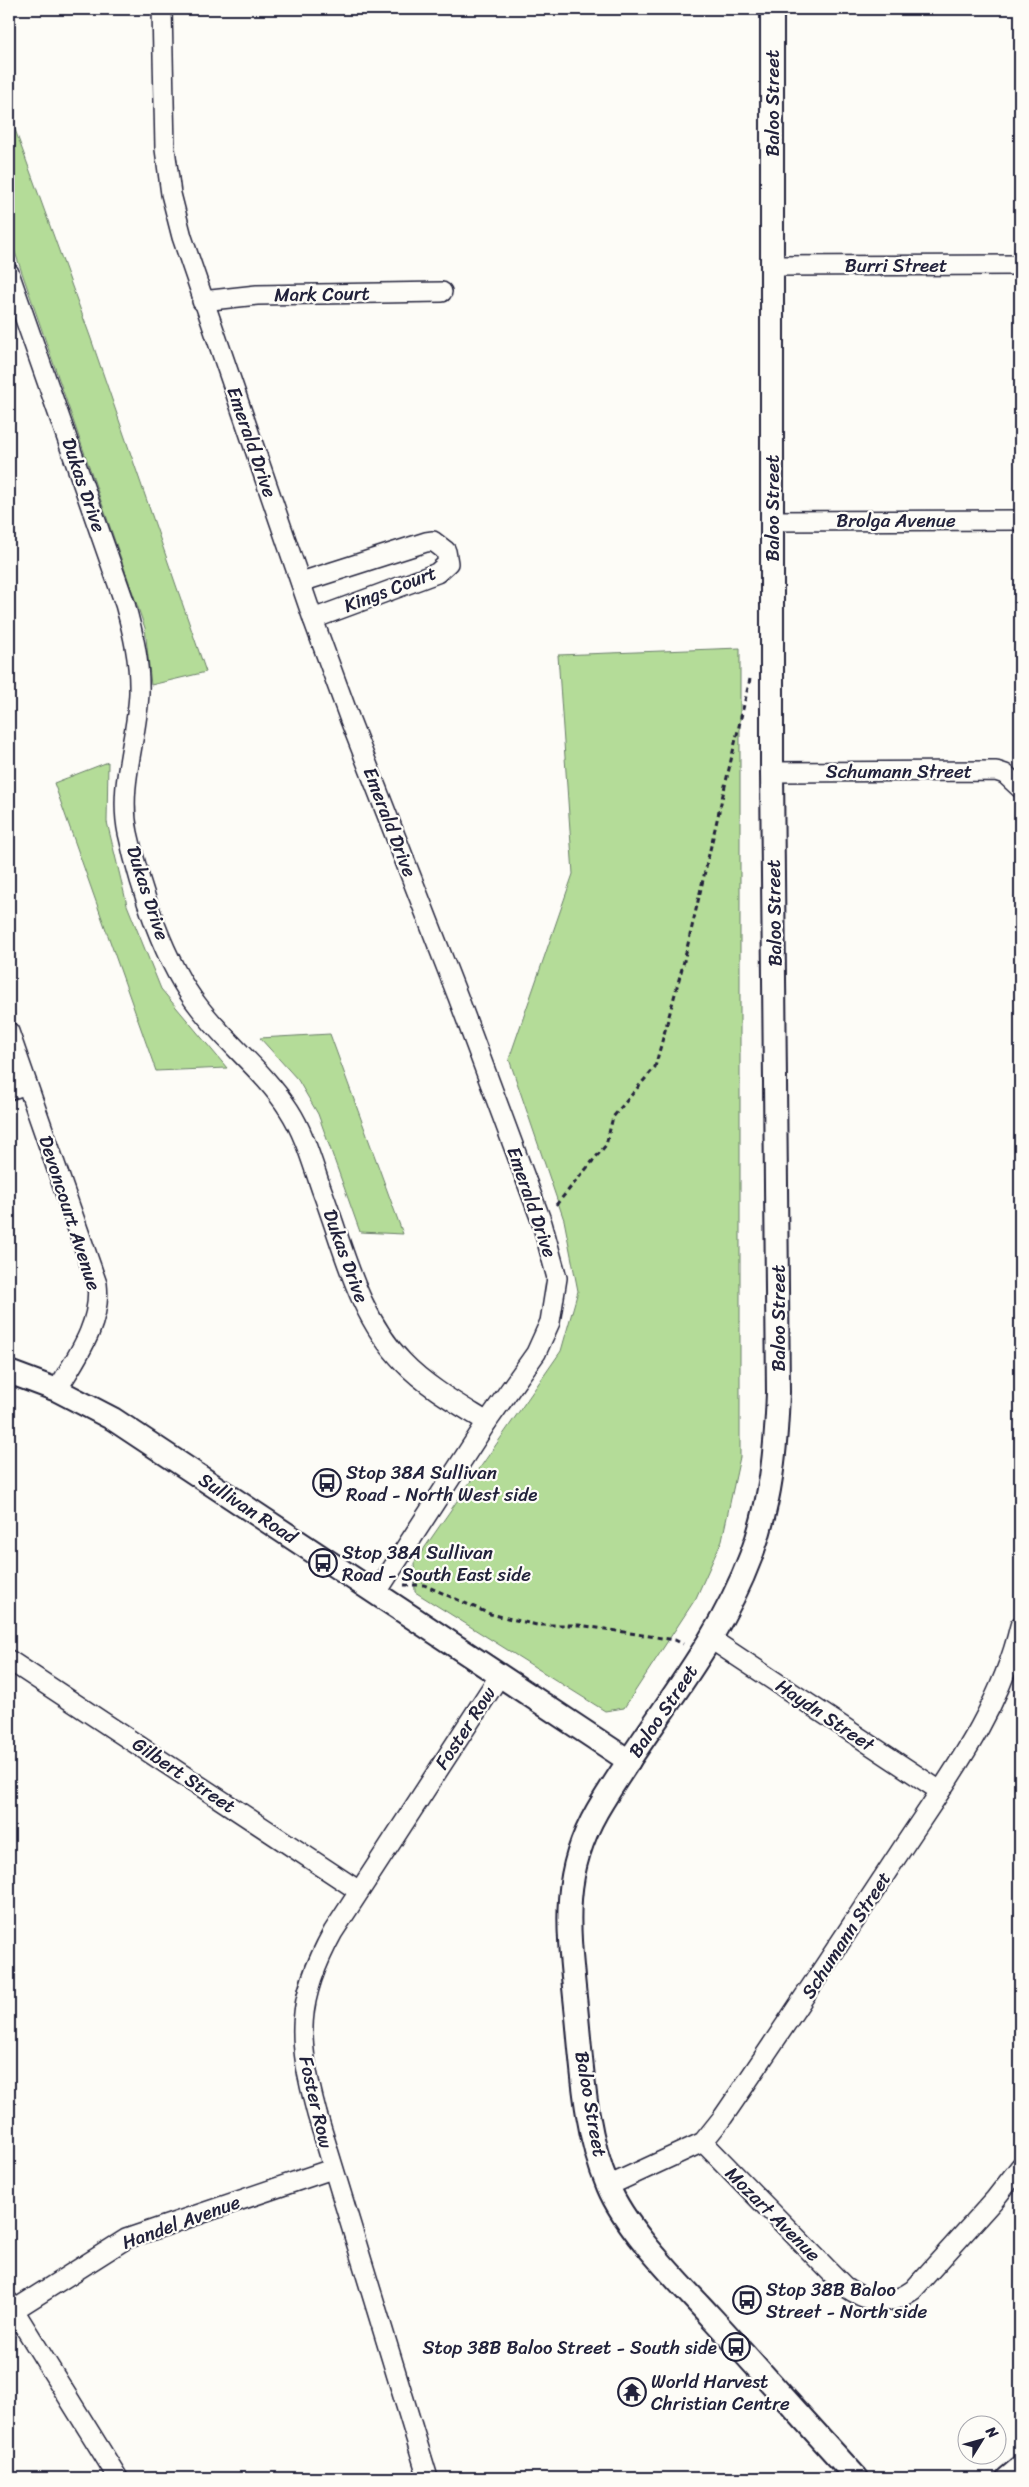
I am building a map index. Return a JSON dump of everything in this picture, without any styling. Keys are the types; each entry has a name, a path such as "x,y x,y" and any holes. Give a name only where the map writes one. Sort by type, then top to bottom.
{"street":[{"name":"Emerald Drive","path":"162,9 165,149 169,179 182,237 202,301 313,619 458,997 542,1223 557,1278 550,1322 536,1353 487,1422 377,1592"},
{"name":"Baloo Street","path":"772,9 772,772 777,1431 770,1487 758,1536 741,1580 707,1645 629,1761 597,1812 578,1850 571,1880 569,1937 586,2095 597,2153 608,2186 623,2212 664,2266 857,2478"},
{"name":"Burri Street","path":"773,266 1020,264"},
{"name":"Dukas Drive","path":"9,272 93,510 132,628 136,650 139,693 125,790 125,814 136,864 160,936 175,970 200,1009 276,1092 297,1124 362,1301 378,1331 402,1361 417,1374 487,1422"},
{"name":"Mark Court","path":"202,301 257,295 442,292"},
{"name":"Brolga Avenue","path":"772,521 1020,520"},
{"name":"Kings Court","path":"301,582 426,542 433,541 446,552 448,562 437,573 313,619"},
{"name":"Schumann Street","path":"772,772 996,771 1005,774 1020,788"},
{"name":"Devoncourt Avenue","path":"9,1032 89,1258 98,1291 96,1313 91,1330 57,1390"},
{"path":"9,1090 27,1084"},
{"name":"Sullivan Road","path":"9,1372 57,1390 113,1419 377,1592 629,1761"},
{"name":"Schumann Street","path":"608,2186 703,2142 723,2117 784,2028 984,1721 1018,1646 1020,1626"},
{"name":"Haydn Street","path":"707,1645 940,1791"},
{"name":"Gilbert Street","path":"9,1660 359,1891"},
{"name":"Foster Row","path":"428,2478 332,2169 306,2073 303,2039 304,2008 307,1989 318,1958 359,1891 500,1675"},
{"name":"Mozart Avenue","path":"703,2142 844,2286 868,2299 881,2301 901,2298 913,2290 995,2199 1020,2167"},
{"name":"Handel Avenue","path":"12,2306 126,2239 332,2169"},
{"path":"12,2306 118,2478"},
{"path":"1008,2478 1020,2468"}],"path":[{"path":"542,1223 606,1145 613,1117 655,1067 684,961 754,660 772,655"},
{"path":"377,1592 410,1583 424,1585 490,1614 537,1625 579,1626 707,1645"}],"green space":[{"path":"9,113 90,336 206,672 151,685 145,628 9,235"},
{"path":"740,648 740,1457 722,1540 696,1598 624,1708 605,1711 415,1592 414,1563 561,1351 578,1291 564,1220 509,1059 573,874 558,655"},
{"path":"108,762 107,822 127,905 161,989 227,1068 156,1071 54,783"},
{"path":"330,1034 403,1234 360,1232 318,1114 298,1080 260,1038"}],"place":[{"name":"Stop 38A Sullivan Road - North West side","path":"327,1483"},
{"name":"Stop 38A Sullivan Road - South East side","path":"323,1563"},
{"name":"Stop 38B Baloo Street - North side","path":"747,2300"},
{"name":"Stop 38B Baloo Street - South side","path":"736,2347"},
{"name":"World Harvest Christian Centre","path":"632,2392"}]}
